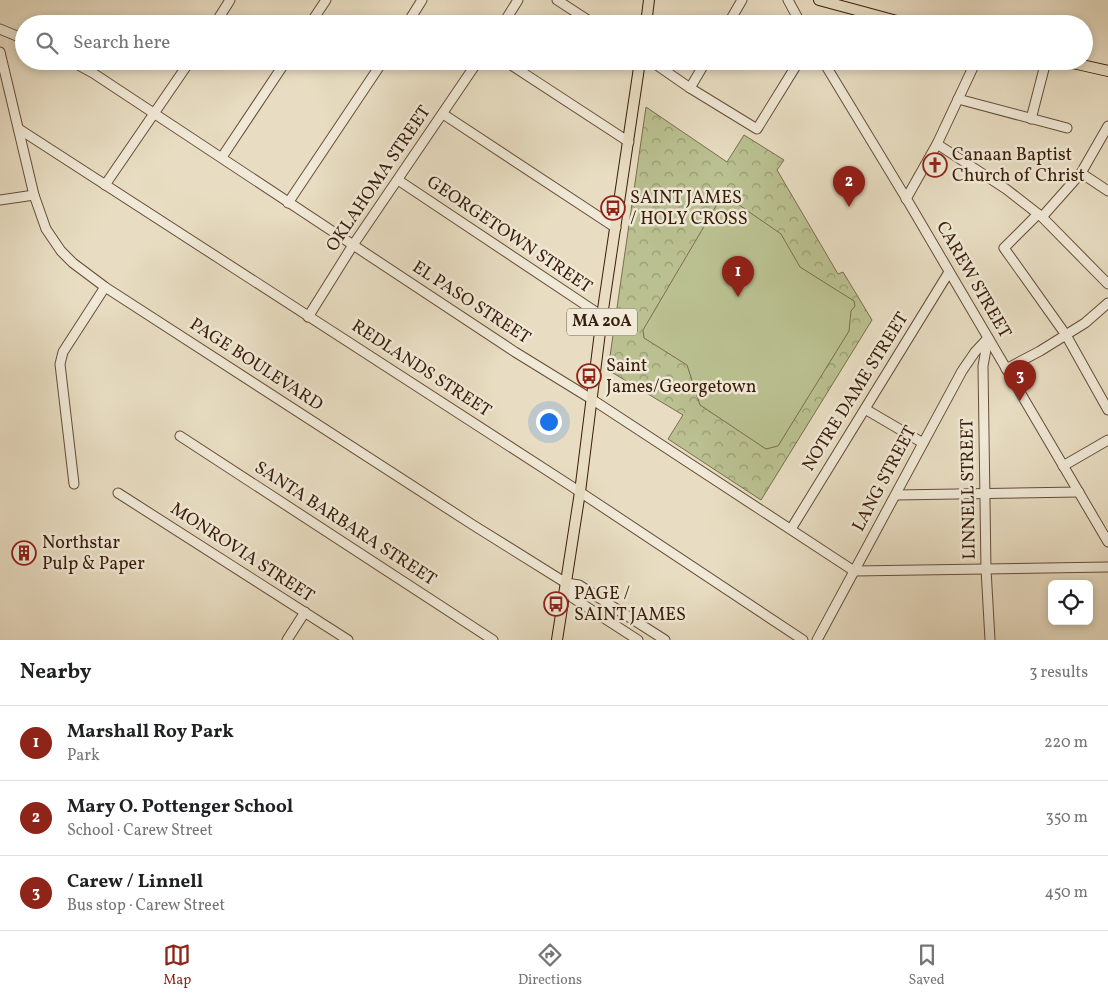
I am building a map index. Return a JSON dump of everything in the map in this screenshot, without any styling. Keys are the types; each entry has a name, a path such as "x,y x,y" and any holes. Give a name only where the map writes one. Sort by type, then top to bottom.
{"main road":[{"path":"647,15 649,0"},
{"path":"819,0 875,15"},
{"path":"1093,68 1108,71"},
{"name":"MA 20A","path":"557,640 580,492 602,316 639,70"}],"street":[{"path":"221,15 230,0"},
{"path":"316,15 326,0"},
{"path":"413,15 422,0"},
{"path":"509,15 518,0"},
{"path":"557,0 580,15"},
{"path":"733,15 742,0"},
{"path":"788,0 796,15"},
{"path":"0,29 15,35"},
{"name":"PAGE BOULEVARD","path":"0,52 34,195 46,229 61,251 88,276 105,288 566,583"},
{"name":"EL PASO STREET","path":"88,70 515,352 593,400 854,570"},
{"path":"105,185 184,70"},
{"path":"222,157 280,70"},
{"path":"288,202 377,70"},
{"name":"OKLAHOMA STREET","path":"308,316 353,245 472,70"},
{"path":"519,70 628,142"},
{"path":"664,70 757,129 793,70"},
{"path":"690,88 701,70"},
{"name":"CAREW STREET","path":"828,70 1108,542"},
{"path":"906,199 937,144 972,70"},
{"path":"1031,119 1044,70"},
{"path":"958,99 1067,128"},
{"path":"444,114 616,228"},
{"path":"1108,126 1081,173 1040,216 1004,248 1066,335 1108,410"},
{"name":"REDLANDS STREET","path":"19,129 580,492 803,640"},
{"path":"937,144 1006,189 1040,216 1108,284"},
{"path":"1081,173 1108,191"},
{"name":"GEORGETOWN STREET","path":"398,180 602,316"},
{"path":"0,200 34,195"},
{"name":"NOTRE DAME STREET","path":"791,529 949,272"},
{"path":"74,484 60,364 63,352 105,288"},
{"path":"1006,369 1085,323 1108,303"},
{"name":"LANG STREET","path":"817,640 962,371 974,352 988,338"},
{"name":"LINNELL STREET","path":"988,338 983,366 986,569 990,640"},
{"path":"865,409 923,443"},
{"name":"SANTA BARBARA STREET","path":"180,436 493,640"},
{"path":"1063,466 1108,440"},
{"path":"896,495 1079,492"},
{"name":"MONROVIA STREET","path":"118,493 348,640"},
{"path":"854,570 1108,567"},
{"path":"566,583 573,598 638,640"},
{"path":"566,583 579,585 665,640"},
{"path":"287,640 305,612"}],"green space":[{"path":"646,107 727,162 744,135 784,160 777,170 838,274 843,272 872,320 761,500 668,439 683,415 608,370"},
{"path":"729,198 781,234 800,267 854,301 855,306 851,311 849,331 778,446 766,449 700,405 687,365 644,338 643,330 719,201"}],"place":[{"name":"Canaan Baptist Church of Christ","path":"935,165"},
{"name":"Mary O. Pottenger School","path":"849,207"},
{"name":"SAINT JAMES / HOLY CROSS","path":"613,208"},
{"name":"Marshall Roy Park","path":"738,297"},
{"name":"Saint James/Georgetown","path":"589,376"},
{"name":"Carew / Linnell","path":"1020,401"},
{"name":"Northstar Pulp & Paper","path":"24,553"},
{"name":"PAGE / SAINT JAMES","path":"556,604"}]}
